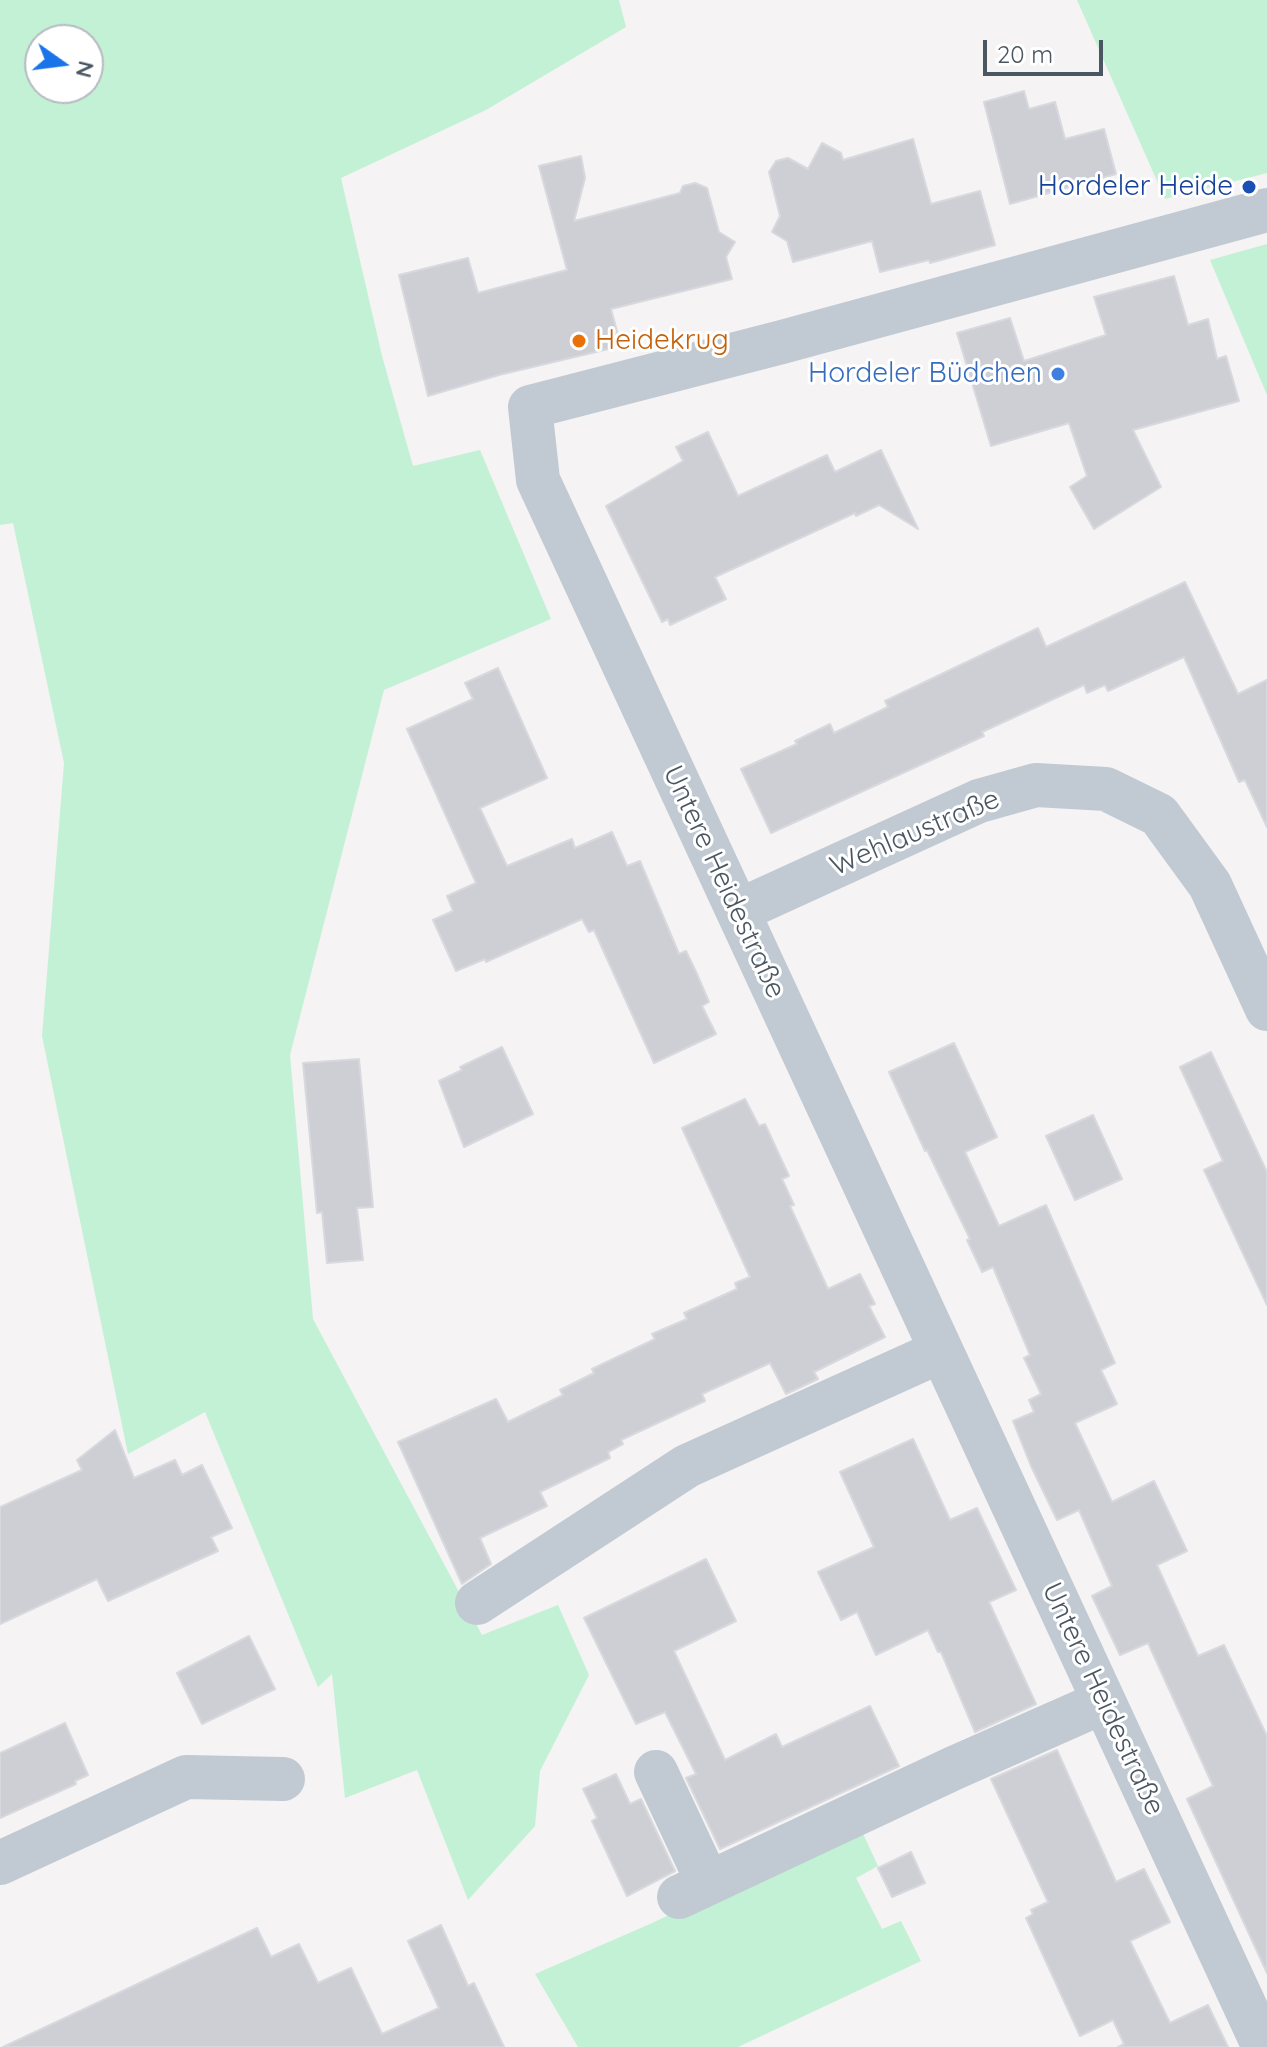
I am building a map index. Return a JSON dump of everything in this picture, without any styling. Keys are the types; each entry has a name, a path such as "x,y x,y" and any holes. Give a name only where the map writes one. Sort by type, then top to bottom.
{"street":[{"name":"Untere Heidestraße","path":"1264,2047 538,480 530,407 1267,210"},
{"name":"Wehlaustraße","path":"738,911 979,801 1036,785 1106,789 1159,815 1210,885 1267,1009"},
{"path":"477,1603 687,1466 941,1351"},
{"path":"656,1772 694,1890 1103,1702"},
{"path":"0,1863 186,1777 283,1779"}],"green space":[{"path":"0,0 619,0 626,27 486,110 341,178 382,356 413,466 480,450 551,619 384,690 290,1055 313,1319 482,1635 558,1605 589,1675 540,1771 535,1826 468,1900 417,1770 345,1798 332,1674 318,1687 205,1412 128,1454 42,1036 64,763 13,523 0,525"},
{"path":"1077,0 1267,0 1267,173 1165,199"},
{"path":"1267,244 1267,395 1210,260"},
{"path":"859,1825 878,1866 856,1878 882,1929 901,1921 921,1961 738,2047 578,2047 535,1974 650,1924"}],"building":[{"path":"1024,91 1029,109 1055,102 1065,139 1104,129 1116,174 1010,204 984,102"},
{"path":"913,139 931,204 980,191 995,245 930,263 929,260 880,272 872,241 793,262 787,241 772,232 780,216 769,172 776,161 788,158 808,169 822,143 841,153 843,160"},
{"path":"581,156 585,178 574,221 680,193 683,186 695,183 707,188 719,232 735,242 726,257 732,279 611,309 621,346 499,375 428,396 399,275 468,258 478,293 567,270 539,166"},
{"path":"1174,276 1188,325 1208,319 1217,359 1226,356 1239,401 1133,430 1161,487 1094,529 1070,487 1087,476 1069,423 991,446 957,333 1010,318 1024,361 1106,335 1094,297"},
{"path":"708,432 738,496 827,455 835,472 881,450 918,529 879,505 856,516 855,513 715,577 726,599 670,625 668,619 662,622 606,506 683,461 676,447"},
{"path":"1185,582 1238,694 1267,680 1267,827 1245,780 1239,782 1184,657 1108,691 1105,685 1087,693 1084,685 982,732 984,736 771,833 741,769 797,744 795,741 830,724 834,733 888,707 885,701 1038,628 1046,647"},
{"path":"498,668 547,778 480,808 507,866 572,839 575,848 612,832 627,866 640,861 679,954 686,951 697,974 709,1002 702,1006 716,1034 654,1063 594,930 589,932 582,919 486,962 485,959 456,971 433,920 453,911 447,896 476,883 407,729 473,699 465,683"},
{"path":"954,1043 997,1137 965,1152 999,1226 1046,1205 1115,1363 1101,1370 1117,1404 1075,1423 1112,1502 1154,1481 1187,1551 1157,1565 1198,1656 1224,1645 1267,1736 1267,1973 1187,1799 1213,1786 1148,1643 1120,1655 1092,1596 1112,1586 1079,1510 1057,1520 1031,1466 1013,1421 1034,1412 1029,1400 1041,1394 1024,1358 1030,1355 993,1267 982,1272 967,1240 970,1239 889,1072"},
{"path":"502,1047 533,1114 464,1147 439,1081"},
{"path":"1211,1052 1267,1172 1267,1305 1204,1170 1223,1161 1180,1067"},
{"path":"359,1059 373,1207 357,1208 363,1260 327,1263 322,1212 317,1213 303,1063"},
{"path":"745,1099 759,1126 765,1124 789,1176 782,1179 794,1205 790,1206 828,1289 860,1274 875,1304 869,1306 885,1337 814,1372 818,1379 786,1394 770,1363 702,1394 705,1401 621,1440 623,1444 608,1452 610,1458 540,1492 547,1506 480,1538 491,1564 462,1584 398,1442 496,1399 508,1422 563,1395 560,1390 594,1373 592,1369 655,1339 652,1334 687,1319 684,1313 737,1289 735,1283 750,1277 682,1128"},
{"path":"1093,1115 1122,1179 1075,1200 1046,1136"},
{"path":"115,1430 134,1478 175,1460 182,1475 202,1465 232,1528 211,1537 218,1551 108,1601 97,1579 0,1624 0,1507 82,1470 77,1460"},
{"path":"913,1439 950,1520 977,1508 1016,1590 989,1602 1036,1704 975,1732 941,1652 938,1652 928,1630 876,1655 857,1612 841,1620 818,1572 874,1547 840,1472"},
{"path":"706,1559 736,1621 674,1651 725,1760 776,1734 782,1747 870,1706 899,1766 720,1849 686,1778 696,1774 665,1712 636,1724 584,1618"},
{"path":"249,1636 275,1689 202,1724 177,1673"},
{"path":"65,1723 88,1775 75,1781 76,1784 0,1818 0,1753"},
{"path":"1057,1750 1116,1882 1144,1869 1170,1922 1130,1941 1170,2023 1208,2005 1228,2047 1118,2047 1124,2044 1113,2020 1080,2036 1026,1918 1033,1914 1031,1910 1048,1902 991,1779"},
{"path":"616,1774 630,1804 641,1799 675,1871 627,1896 592,1821 597,1818 583,1789"},
{"path":"911,1852 925,1883 892,1897 878,1868"},
{"path":"441,1925 468,1986 474,1983 504,2047 3,2047 257,1928 271,1957 299,1944 318,1983 351,1968 382,2034 439,2008 408,1941"}],"place":[{"name":"Hordeler Heide","path":"1249,187"},
{"name":"Heidekrug","path":"579,341"},
{"name":"Hordeler Büdchen","path":"1058,374"}]}
